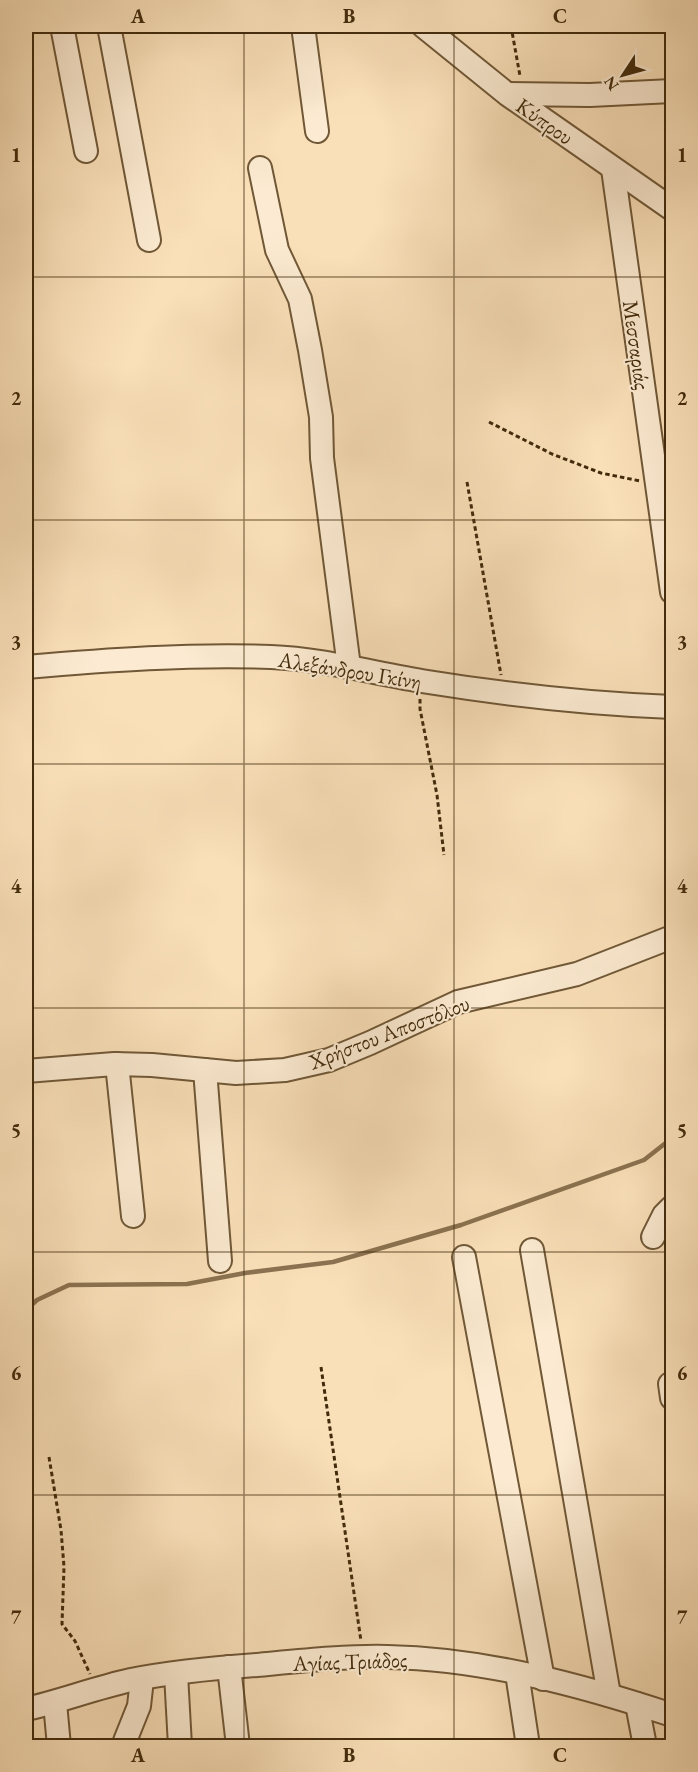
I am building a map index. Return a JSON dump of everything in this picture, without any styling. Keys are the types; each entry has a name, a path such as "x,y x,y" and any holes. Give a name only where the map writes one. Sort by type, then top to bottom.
{"street":[{"path":"63,26 86,151"},
{"path":"109,26 149,240"},
{"path":"303,26 317,131"},
{"name":"Κύπρου","path":"423,26 613,169 672,208"},
{"path":"515,95 590,95 672,91"},
{"path":"261,168 277,250 300,299 310,350 321,417 322,458 349,667"},
{"name":"Μεσσαριάς","path":"613,169 672,592"},
{"name":"Αλεξάνδρου Γκίνη","path":"26,667 191,658 272,657 349,667 421,681 504,693 601,704 672,707"},
{"name":"Χρήστου Αποστόλου","path":"26,1071 117,1064 236,1073 285,1071 329,1060 458,1002 577,974 672,937"},
{"path":"117,1064 133,1216"},
{"path":"205,1070 220,1262"},
{"path":"653,1237 664,1215 672,1207"},
{"path":"532,1250 609,1695"},
{"path":"464,1257 543,1679"},
{"name":"Αγίας Τριάδος","path":"26,1709 55,1703 94,1690 176,1674 229,1667 387,1657 493,1667 609,1695 672,1714"},
{"path":"229,1667 238,1746"},
{"path":"517,1673 528,1746"},
{"path":"176,1674 180,1746"},
{"path":"125,1742 139,1706 142,1679"},
{"path":"55,1703 59,1746"},
{"path":"637,1704 645,1746"}],"path":[{"path":"511,26 515,95"},
{"path":"489,422 552,454 601,473 656,485"},
{"path":"467,482 504,693"},
{"path":"421,681 420,709 437,795 444,855"},
{"path":"321,1367 363,1658"},
{"path":"49,1457 62,1539 64,1567 62,1624 75,1641 88,1666 94,1690"}],"waterway":[{"path":"26,1310 37,1300 69,1285 187,1284 245,1273 333,1262 461,1225 644,1160 672,1138"}]}
